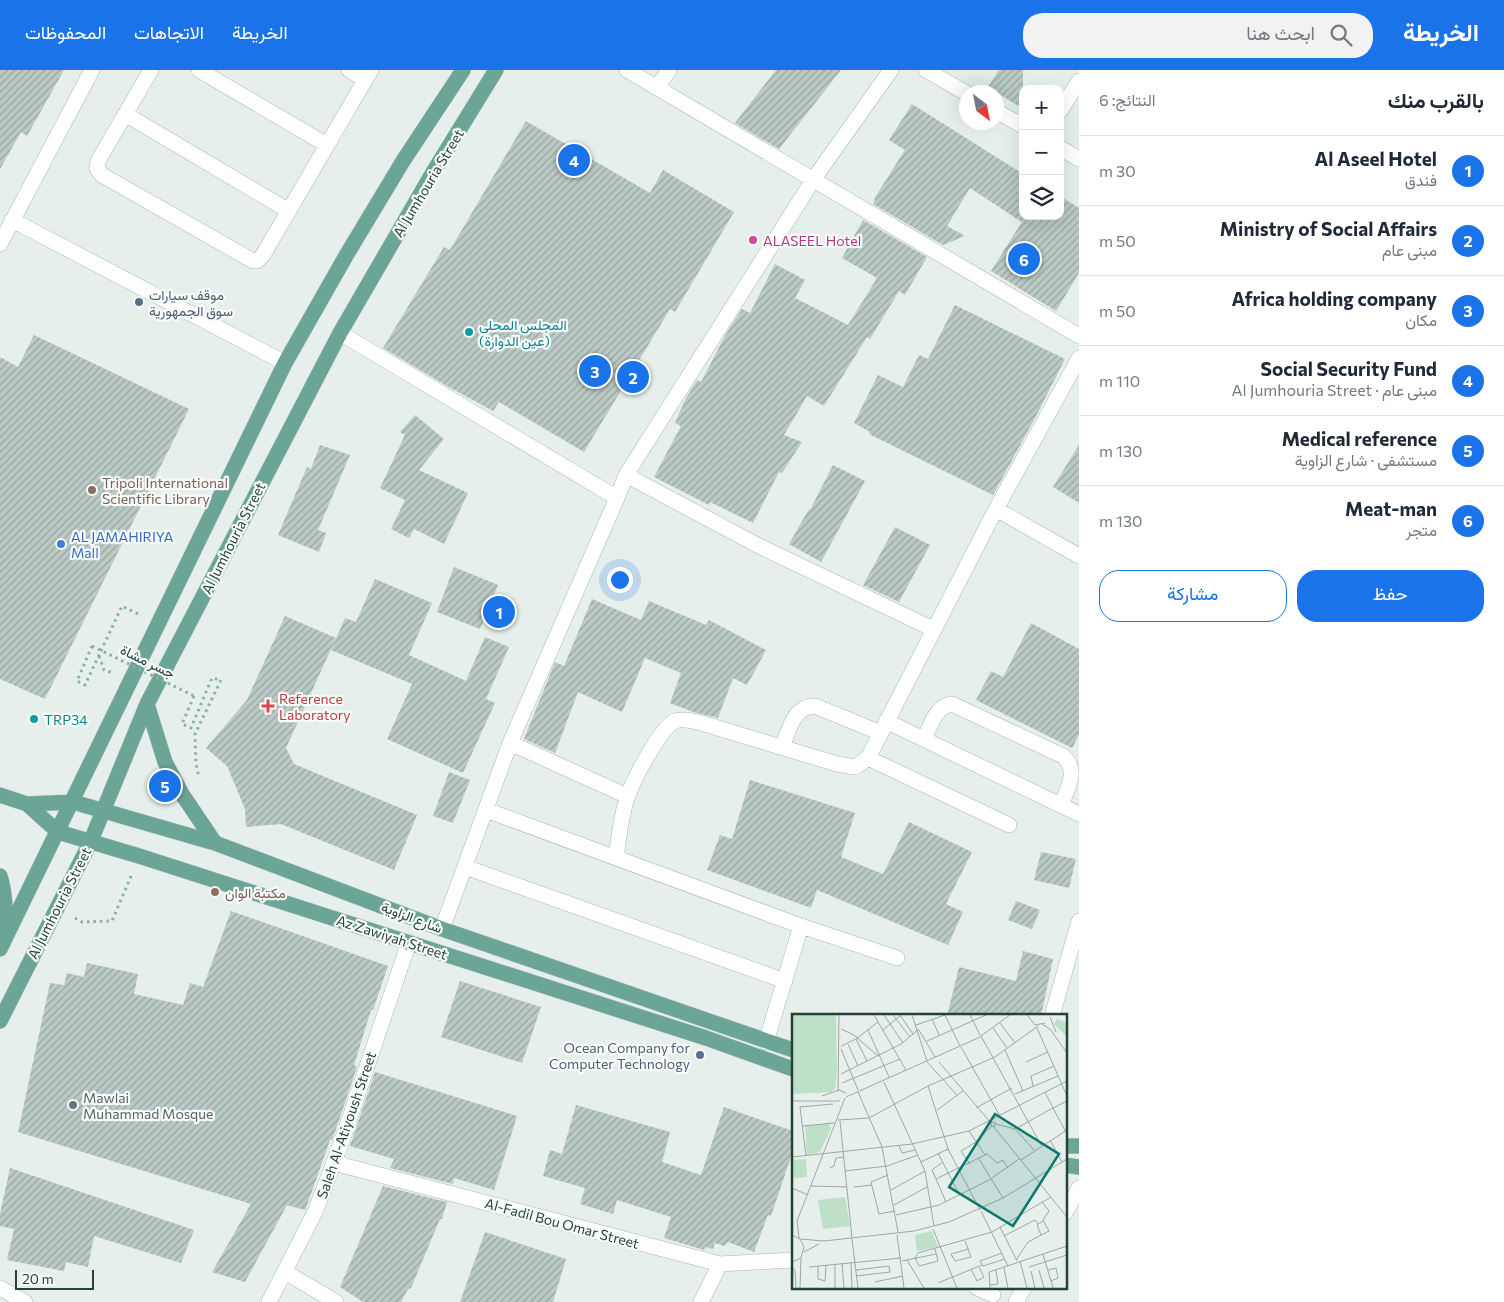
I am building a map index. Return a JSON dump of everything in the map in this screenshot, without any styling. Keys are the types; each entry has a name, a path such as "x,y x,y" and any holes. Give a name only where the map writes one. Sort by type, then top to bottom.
{"main road":[{"name":"Al Jumhouria Street","path":"0,947 73,802 284,362 393,178 463,70"},
{"name":"Al Jumhouria Street","path":"0,1021 90,843 147,704 340,333 432,174 496,70"},
{"path":"147,704 165,762 182,794 215,843"},
{"name":"Az Zawiyah Street","path":"0,794 27,804 58,832 139,856 706,1038 792,1069"},
{"name":"شارع الزاوية","path":"27,804 73,802 215,843 442,929 792,1050"},
{"path":"0,876 4,890 6,912 4,933 0,947"},
{"path":"1066,1146 1079,1146"},
{"path":"1066,1165 1079,1168"}],"street":[{"path":"0,244 92,70"},
{"path":"151,70 96,165 97,169 102,175 253,261 257,261 263,256 368,75 348,70"},
{"path":"198,70 327,145"},
{"path":"626,70 1079,336"},
{"path":"657,88 669,70"},
{"path":"442,929 510,743 626,475 813,180 891,70"},
{"path":"926,70 959,90"},
{"path":"1064,105 1079,81"},
{"path":"125,114 289,211"},
{"path":"1004,115 1019,124"},
{"path":"1064,150 1079,159"},
{"path":"12,220 284,362"},
{"path":"340,333 617,498"},
{"path":"616,857 627,796 654,744 665,728 676,721 698,722 837,764 855,767 868,758 996,509 1079,358"},
{"path":"626,475 759,546 933,629"},
{"path":"996,509 1079,556"},
{"path":"924,740 940,708 952,704 1063,756 1072,765 1073,771 1060,805"},
{"path":"782,747 795,716 804,708 815,706 924,740 1079,814"},
{"path":"510,743 627,796"},
{"path":"868,758 1010,825"},
{"path":"486,810 801,926 896,958"},
{"path":"465,867 785,982"},
{"path":"1053,1014 1079,921"},
{"path":"766,1042 801,926"},
{"name":"Saleh Al-Atiyoush Street","path":"269,1302 316,1212 408,942"},
{"name":"Al-Fadil Bou Omar Street","path":"334,1163 720,1264 792,1260"},
{"path":"1066,1211 1079,1188"},
{"path":"701,1302 720,1264"},
{"path":"284,1272 336,1302"},
{"path":"0,1288 25,1302"},
{"path":"1016,1302 1023,1290"}],"path":[{"name":"جسر مشاة","path":"158,624 122,606 85,685 77,681 92,646 194,696 182,724 191,728 212,678 221,680 195,734 196,764 200,782"}],"building":[{"path":"0,70 64,70 27,136 21,132 0,169"},
{"path":"776,70 841,70 779,149 735,123"},
{"path":"999,70 1023,70 1023,85 1019,85 1019,106 1004,97 1004,85 989,85"},
{"path":"912,104 1019,171 1019,220 1064,220 1064,199 1079,208 1079,273 1056,311 991,271 1022,222 970,188 947,226 965,236 943,245 873,204 874,199 905,150 889,140"},
{"path":"526,121 650,193 663,170 734,212 675,312 670,309 584,452 499,402 493,411 383,348 444,247 450,250"},
{"path":"863,220 927,257 905,295 899,291 870,339 867,337 824,406 807,396 784,435 802,442 782,473 779,472 753,523 710,502 709,505 654,477 681,426 675,423 685,400 697,380 701,382 726,334 742,309 750,313 775,264 805,280 795,298 848,325 877,278 842,258"},
{"path":"955,305 1065,359 993,495 869,434 870,432 854,423 878,375 903,387 919,355 928,359"},
{"name":"AL JAMAHIRIYA Mall","path":"34,335 189,409 45,699 0,679 0,357 18,367"},
{"path":"415,415 444,439 419,470 468,493 444,544 414,529 409,538 391,529 405,500 380,488 405,435 400,432"},
{"path":"320,445 350,455 318,530 326,533 319,552 278,535 307,467 311,469"},
{"path":"1079,445 1079,503 1053,487"},
{"path":"833,465 865,481 821,562 789,544 810,510"},
{"path":"895,527 930,545 899,602 863,585"},
{"path":"454,567 498,585 480,629 437,612"},
{"path":"375,579 432,603 409,655 466,681 485,637 509,647 486,699 495,703 463,773 387,739 412,684 331,650 345,618 356,622"},
{"path":"592,599 641,620 649,601 706,625 709,620 766,650 747,685 733,678 718,718 693,712 670,703 681,673 645,658 622,712 578,692 555,753 524,739 555,662 564,666"},
{"path":"285,616 336,638 286,748 294,764 417,815 394,870 281,824 246,827 245,809 227,766 206,748 247,700"},
{"path":"1031,623 1079,649 1079,735 1072,748 976,700 991,671 1003,677"},
{"path":"449,772 470,780 453,823 433,816"},
{"path":"750,780 855,813 841,857 883,874 909,822 972,852 946,904 963,912 948,945 817,890 811,908 707,870 720,835 732,839"},
{"path":"1041,852 1076,859 1069,888 1034,880"},
{"path":"1016,901 1040,910 1032,929 1008,920"},
{"path":"231,911 388,966 373,1010 371,1010 354,1065 357,1067 333,1138 330,1140 306,1208 305,1210 287,1205 245,1282 212,1272 251,1204 18,1132 50,983 64,985 67,973 84,977 87,963 138,974 134,994 183,1005 190,983 203,987"},
{"path":"1023,951 1053,959 1041,1014 947,1014 959,967 1016,981"},
{"path":"460,981 541,1007 522,1063 441,1037"},
{"path":"375,1072 517,1116 494,1190 454,1178 453,1184 390,1168 394,1159 350,1146"},
{"path":"576,1105 670,1132 662,1162 701,1175 724,1107 792,1131 792,1154 771,1216 768,1215 754,1252 728,1242 724,1246 715,1243 713,1249 705,1247 704,1250 664,1238 671,1217 617,1200 613,1214 580,1204 585,1188 543,1176 550,1150 562,1154"},
{"path":"10,1168 194,1230 181,1263 94,1236 88,1267 66,1262 64,1271 7,1260 14,1229 0,1226 0,1214"},
{"path":"383,1186 447,1202 442,1219 440,1219 411,1288 408,1289 401,1302 363,1302 340,1287"},
{"path":"485,1232 566,1259 553,1302 460,1302"}],"place":[{"name":"Social Security Fund","path":"574,160"},
{"name":"ALASEEL Hotel","path":"753,240"},
{"name":"Meat-man","path":"1024,259"},
{"name":"موقف سيارات سوق الجمهورية","path":"139,302"},
{"name":"المجلس المحلي (عين الدوارة)","path":"469,332"},
{"name":"Africa holding company","path":"595,371"},
{"name":"Ministry of Social Affairs","path":"633,377"},
{"name":"Tripoli International Scientific Library","path":"92,490"},
{"name":"AL JAMAHIRIYA Mall","path":"61,544"},
{"name":"Al Aseel Hotel","path":"499,612"},
{"name":"Reference Laboratory","path":"268,706"},
{"name":"TRP34","path":"34,719"},
{"name":"Medical reference","path":"165,786"},
{"name":"مكتبة الوان","path":"215,892"},
{"name":"Ocean Company for Computer Technology","path":"700,1055"},
{"name":"Mawlai Muhammad Mosque","path":"73,1105"}]}
